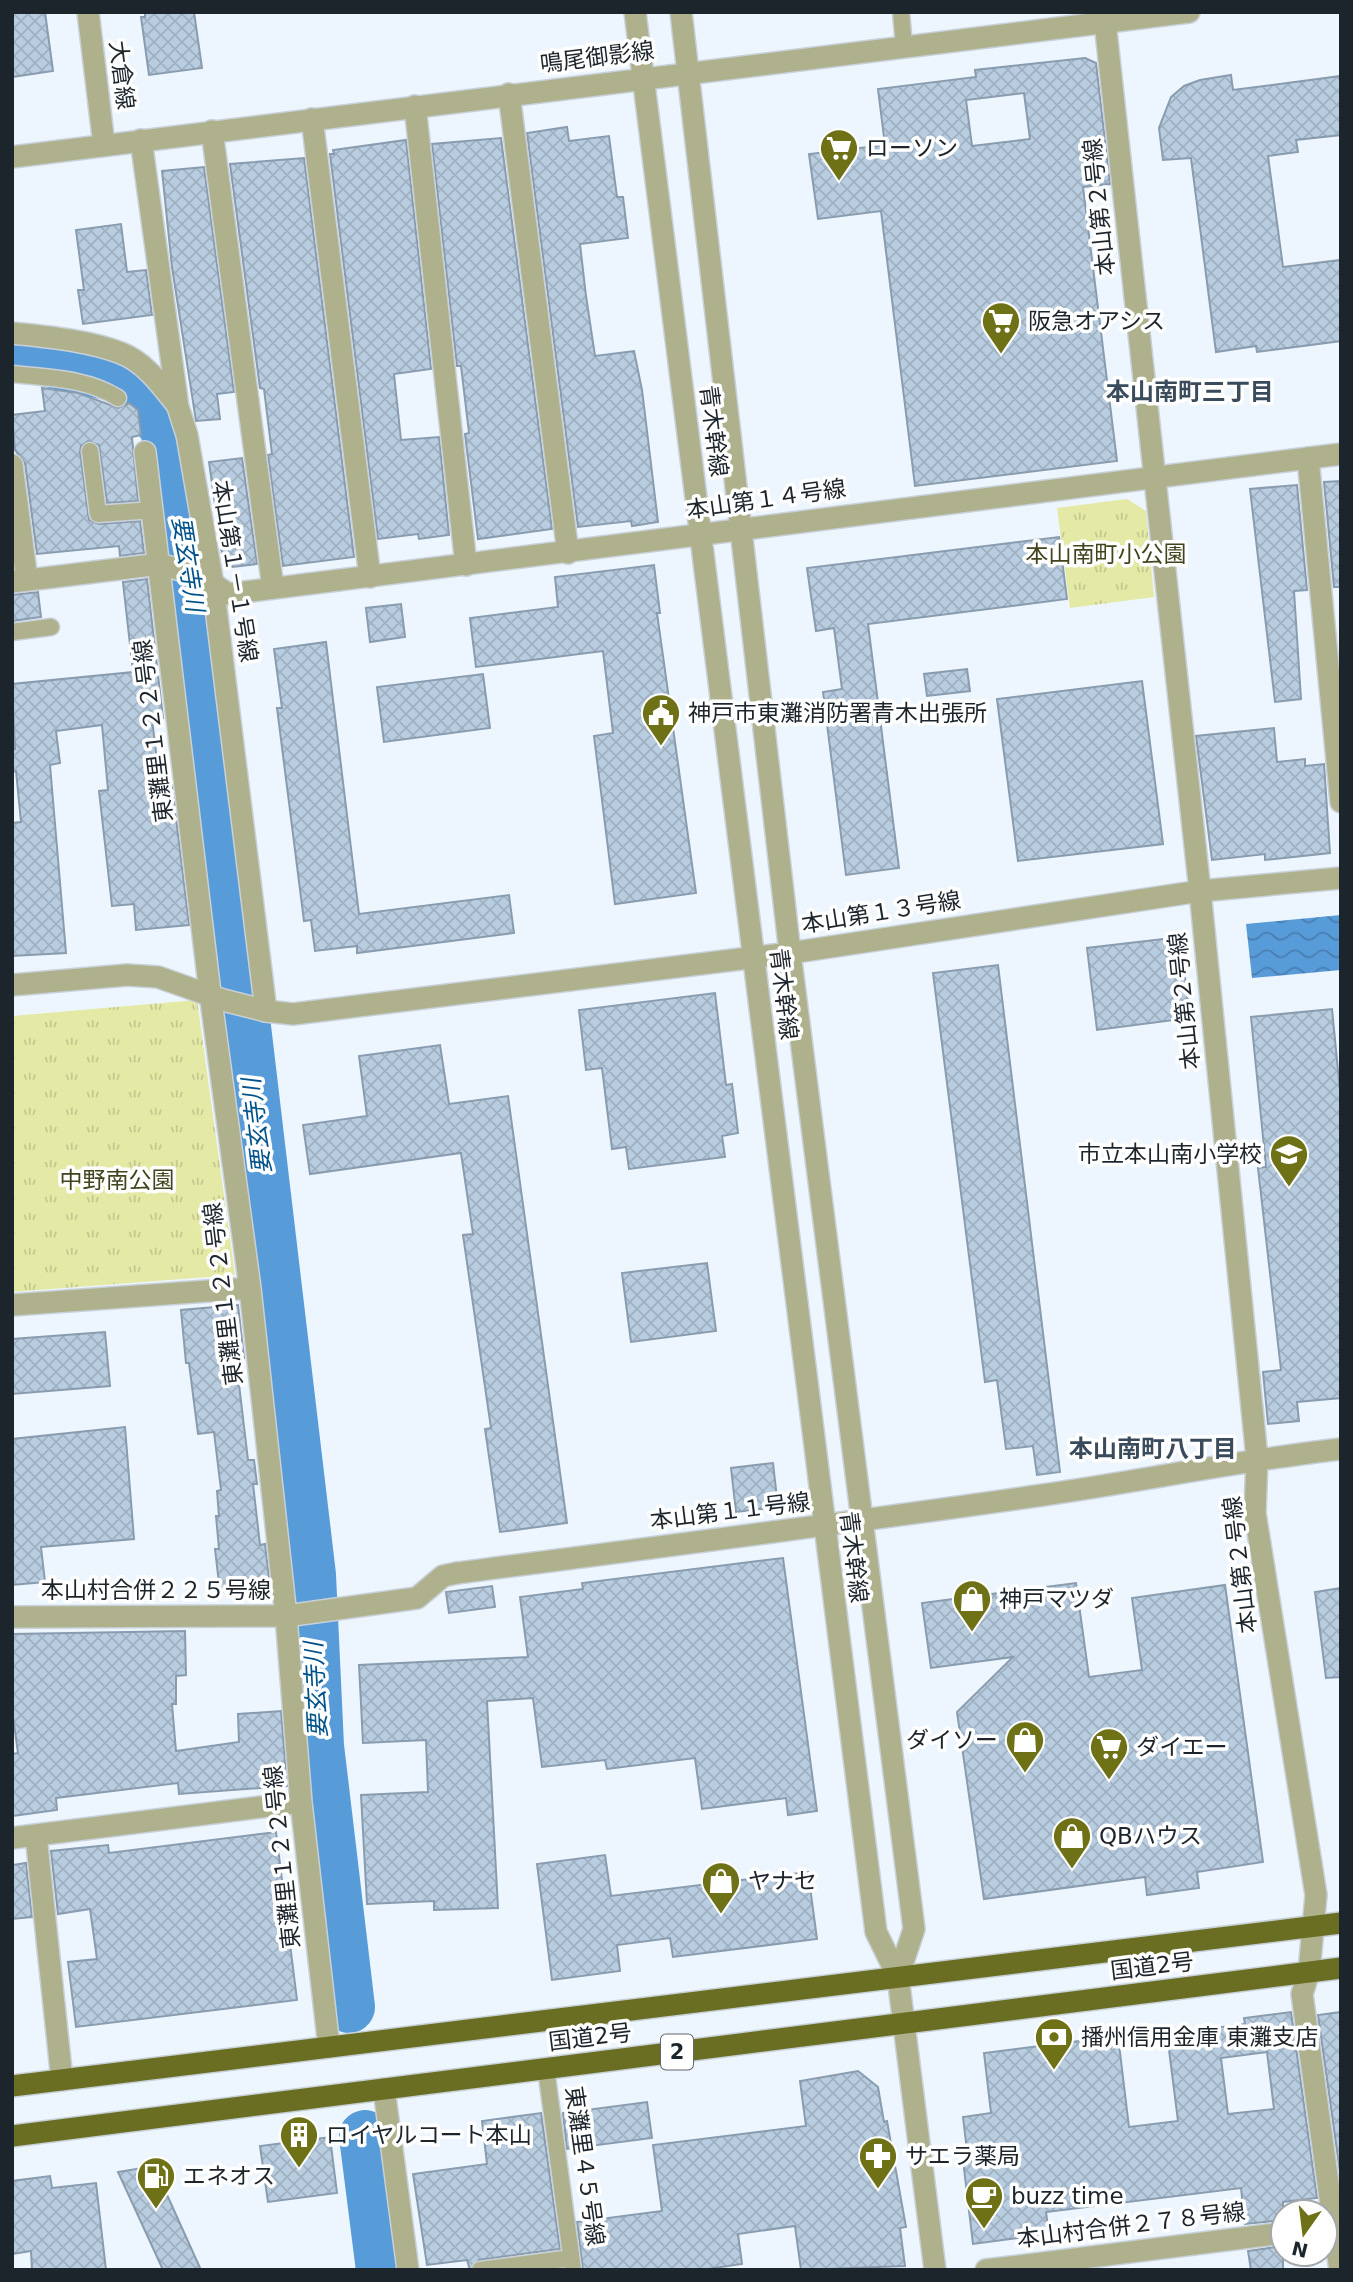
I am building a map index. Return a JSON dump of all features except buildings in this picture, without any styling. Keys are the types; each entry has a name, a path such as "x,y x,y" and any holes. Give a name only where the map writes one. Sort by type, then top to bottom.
{"highway":[{"name":"国道2号","path":"12,2086 1341,1923"},
{"name":"国道2号","path":"12,2136 1341,1968"}],"street":[{"name":"大倉線","path":"88,12 104,145"},
{"name":"青木幹線","path":"635,12 876,1932 898,1977 935,2270"},
{"name":"青木幹線","path":"681,12 790,953 914,1929 898,1977"},
{"name":"鳴尾御影線","path":"12,157 1154,14 1189,12"},
{"name":"本山第２号線","path":"1105,22 1200,891 1257,1458 1255,1513 1316,1895 1309,1972 1302,1994 1329,2198"},
{"path":"509,94 568,553"},
{"path":"415,106 466,565"},
{"path":"313,119 370,577"},
{"path":"212,131 273,589"},
{"name":"本山第１－１号線","path":"141,140 178,407 187,435 209,580 264,1010"},
{"path":"12,333 54,337 122,353 145,368 178,407"},
{"name":"東灘里１２２号線","path":"145,452 164,565 250,1288 293,1616 301,1802 329,2047"},
{"name":"本山第１４号線","path":"164,565 209,580 228,594 1341,454"},
{"path":"1308,458 1338,748 1341,802"},
{"path":"12,465 20,581 164,565"},
{"name":"本山第１３号線","path":"12,985 127,975 159,977 264,1010 293,1014 790,953 1200,891 1341,878"},
{"path":"12,1305 250,1288"},
{"name":"本山第１１号線","path":"293,1616 417,1598 443,1576 457,1573 823,1526 1193,1473 1257,1458 1341,1449"},
{"name":"本山村合併２２５号線","path":"12,1617 293,1616"},
{"path":"12,1838 301,1802"},
{"path":"37,1835 62,2080"},
{"path":"384,2089 408,2270"},
{"name":"本山村合併２７８号線","path":"986,2270 1269,2235"}],"lane":[{"path":"901,12 904,46"},
{"path":"12,374 68,380 102,388 118,398"},
{"path":"90,451 98,514 153,510"},
{"path":"12,632 51,627"},
{"name":"東灘里４５号線","path":"546,2069 572,2264"},
{"path":"480,2270 572,2264"}],"green space":[{"name":"本山南町小公園","path":"1127,499 1146,511 1154,597 1070,608 1057,508"},
{"name":"中野南公園","path":"197,1000 235,1275 12,1292 12,1016"}],"water":[{"path":"1341,915 1341,970 1252,978 1246,924"}],"waterway":[{"name":"要玄寺川","path":"12,353 126,378 166,428 195,605 310,1575 318,1746 349,2007"},
{"name":"要玄寺川","path":"365,2136 382,2270"}],"place":[{"name":"ローソン","path":"839,182"},
{"name":"阪急オアシス","path":"1001,355"},
{"name":"神戸市東灘消防署青木出張所","path":"661,747"},
{"name":"市立本山南小学校","path":"1289,1188"},
{"name":"神戸マツダ","path":"972,1633"},
{"name":"ダイソー","path":"1025,1774"},
{"name":"ダイエー","path":"1109,1781"},
{"name":"QBハウス","path":"1072,1870"},
{"name":"ヤナセ","path":"721,1915"},
{"name":"播州信用金庫 東灘支店","path":"1054,2071"},
{"name":"ロイヤルコート本山","path":"299,2169"},
{"name":"サエラ薬局","path":"878,2190"},
{"name":"エネオス","path":"156,2210"},
{"name":"buzz time","path":"984,2230"}],"district":[{"name":"本山南町三丁目","path":"1190,392"},
{"name":"本山南町八丁目","path":"1153,1449"}]}
